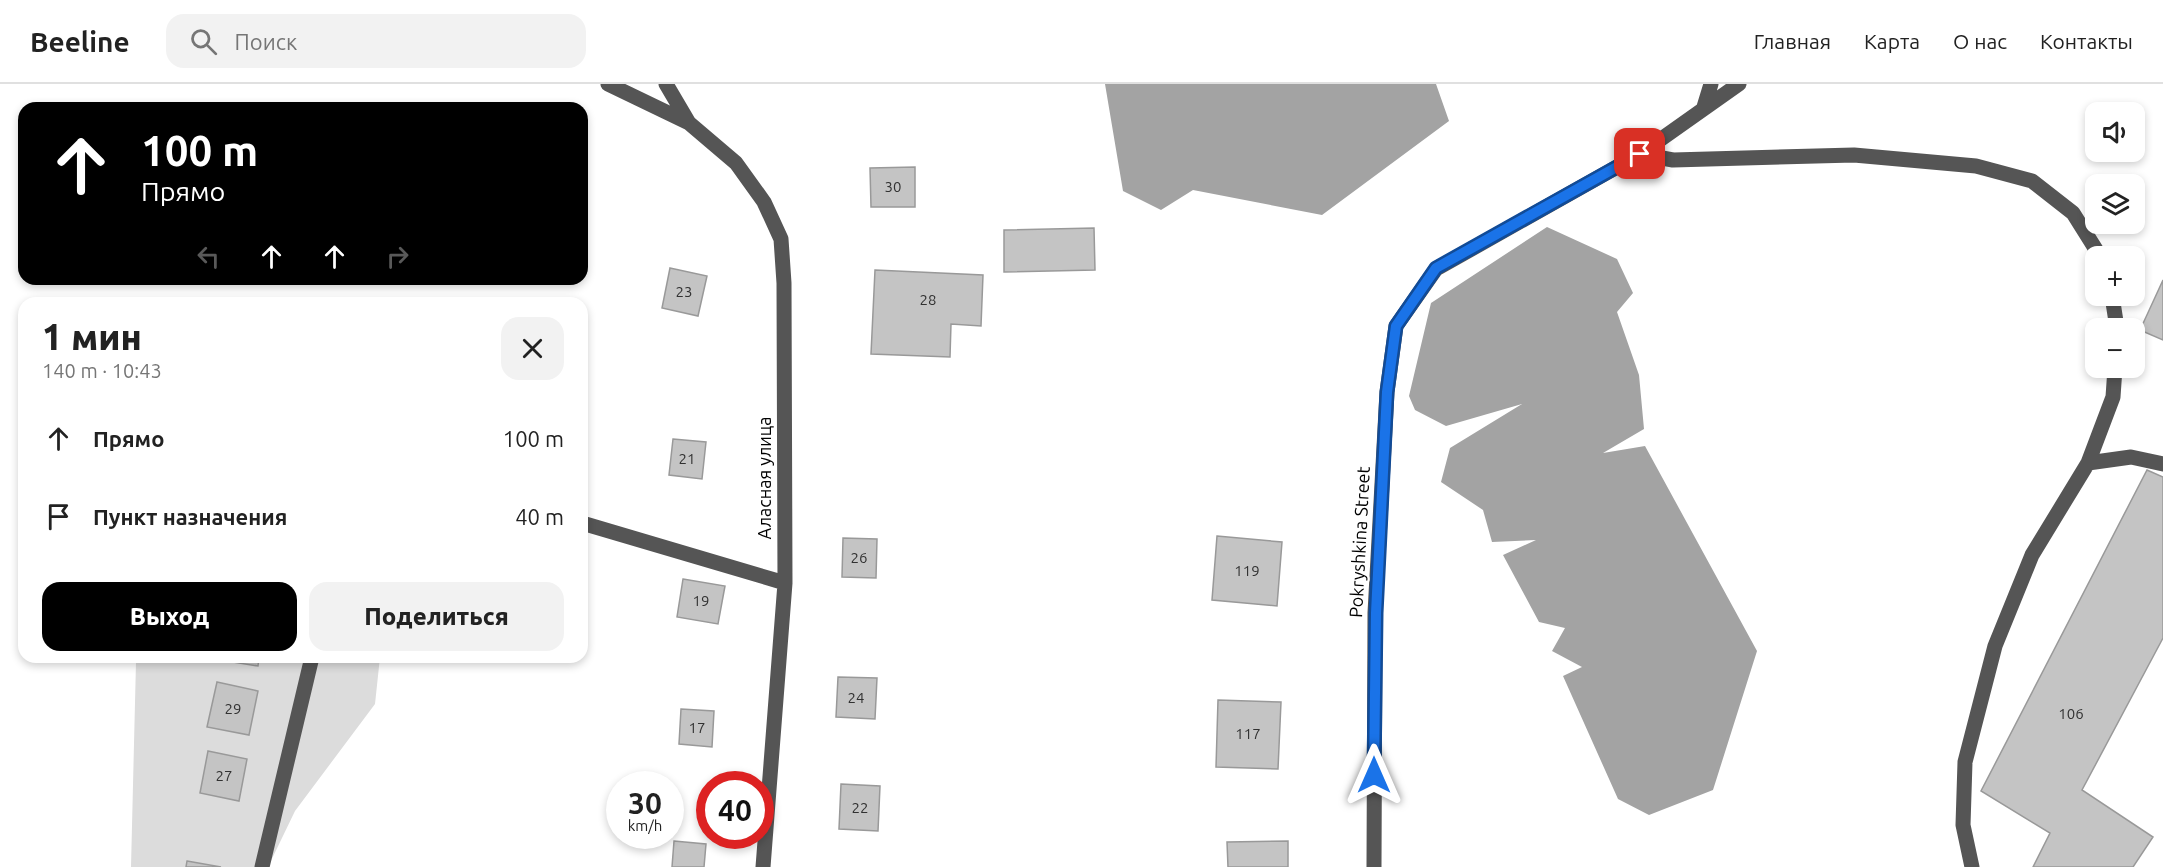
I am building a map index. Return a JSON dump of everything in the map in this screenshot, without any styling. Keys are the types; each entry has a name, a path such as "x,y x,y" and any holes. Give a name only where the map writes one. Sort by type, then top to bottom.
{"street":[{"path":"608,84 689,123"},
{"path":"666,84 689,123"},
{"path":"1704,107 1711,84"},
{"path":"1640,154 1739,84"},
{"name":"Аласная улица","path":"689,123 736,163 764,202 781,238 784,283 785,583 763,867"},
{"path":"1640,154 1673,160 1854,155 1976,166 2032,181 2073,213 2094,246"},
{"name":"Pokryshkina Street","path":"1374,867 1376,613 1387,392 1396,326 1436,268 1640,154"},
{"path":"1972,867 1963,825 1965,762 1995,645 2032,555 2088,463 2113,397 2114,378"},
{"path":"2088,463 2131,457 2163,464"},
{"path":"588,525 785,583"},
{"path":"262,867 311,663"}],"shaded area":[{"path":"1105,84 1436,84 1449,121 1322,215 1193,190 1161,210 1123,191"},
{"path":"1547,227 1617,259 1633,293 1617,312 1639,375 1644,429 1603,453 1645,446 1757,651 1713,790 1649,815 1618,799 1563,676 1582,667 1552,651 1565,628 1539,622 1503,555 1536,540 1492,542 1483,510 1441,482 1450,448 1522,404 1446,426 1415,410 1409,396 1431,303"},
{"path":"136,663 379,663 375,704 295,811 268,867 131,867"}],"building":[{"path":"915,167 915,207 871,207 870,168"},
{"path":"1094,228 1095,270 1004,272 1004,230"},
{"path":"670,268 707,276 698,316 662,308"},
{"path":"875,270 983,275 981,326 951,324 950,357 871,354"},
{"path":"2163,280 2163,340 2145,332 2145,319"},
{"path":"673,439 706,442 702,479 669,475"},
{"path":"2147,470 2163,477 2163,638 2082,790 2153,837 2133,867 2033,867 2050,833 1981,791"},
{"path":"1217,536 1282,542 1277,606 1212,600"},
{"path":"843,538 877,539 876,578 842,577"},
{"path":"683,579 725,586 718,624 677,617"},
{"path":"239,663 258,663 258,666"},
{"path":"838,677 877,678 875,719 836,717"},
{"path":"217,682 258,691 249,735 207,727"},
{"path":"1218,700 1281,702 1278,769 1216,767"},
{"path":"681,709 714,711 712,747 679,744"},
{"path":"208,751 247,759 239,801 200,793"},
{"path":"841,784 880,786 878,831 839,829"},
{"path":"1288,841 1288,867 1228,867 1227,842"},
{"path":"684,842 696,843 696,849 706,849 704,867 672,867 673,849 684,849"},
{"path":"187,861 221,867 186,867"}],"route":[{"path":"1374,775 1376,613 1387,392 1396,326 1436,268 1541,212 1640,154"}]}
